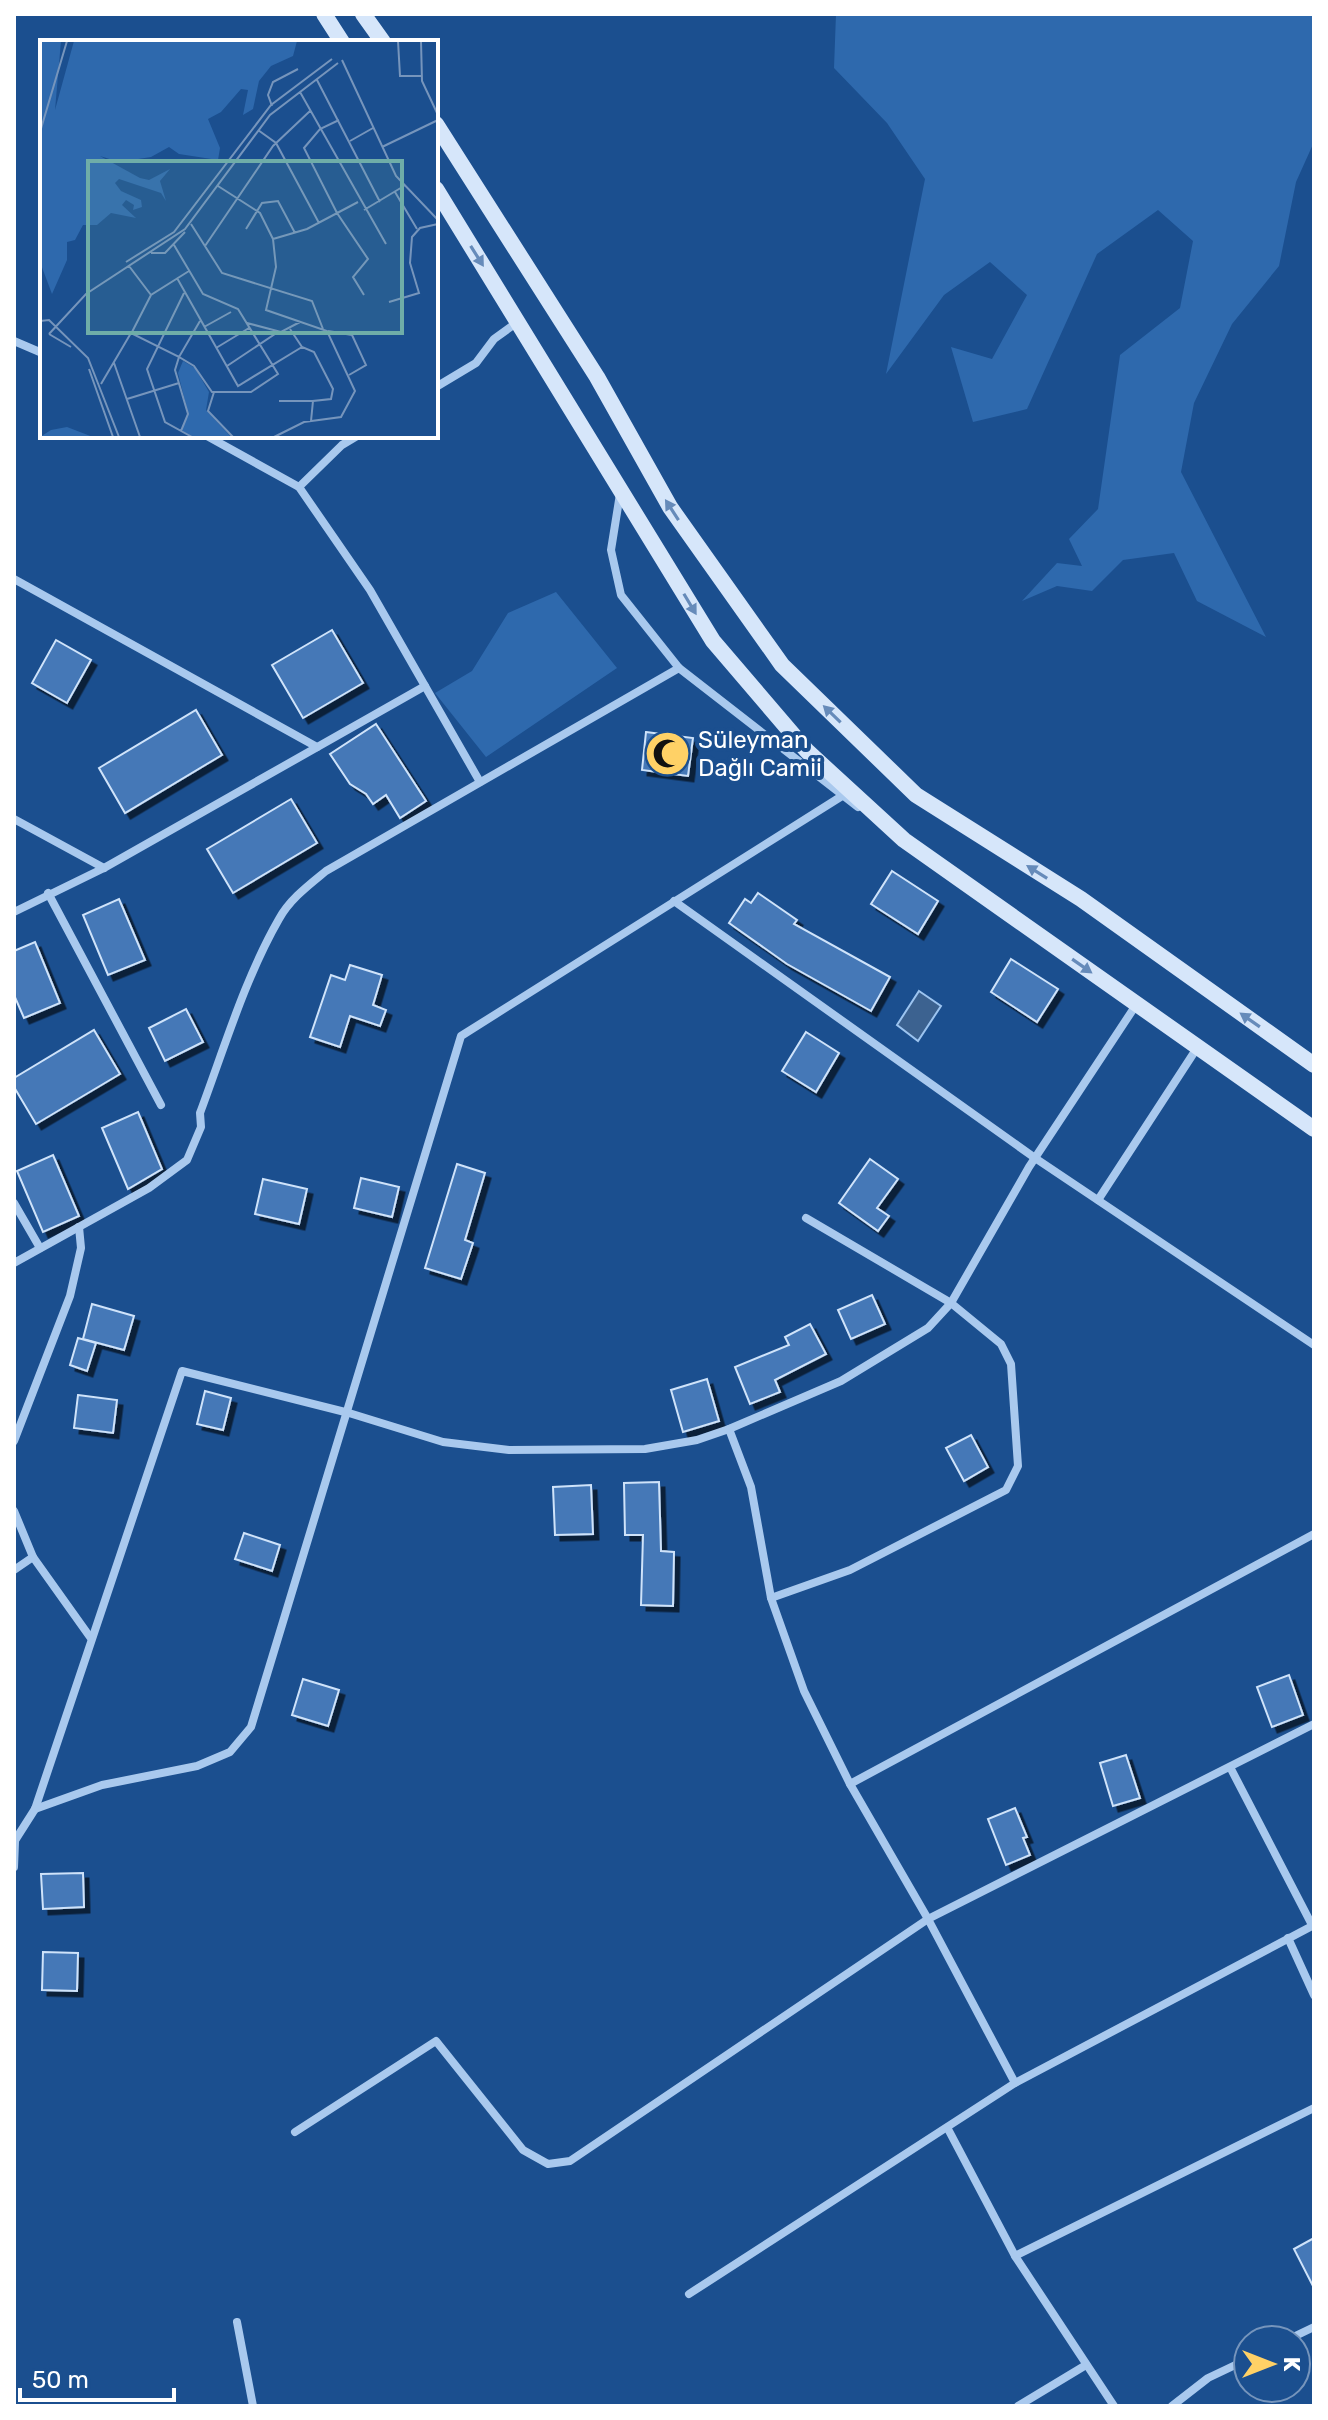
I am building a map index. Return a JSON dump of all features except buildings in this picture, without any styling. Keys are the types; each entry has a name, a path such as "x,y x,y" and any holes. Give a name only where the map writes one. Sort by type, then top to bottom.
{"main road":[{"path":"324,14 341,40"},
{"path":"363,14 382,40"},
{"path":"438,127 597,377 670,507 782,665 916,795 1081,899 1314,1065"},
{"path":"438,192 713,641 807,751 904,840 1314,1129"}],"street":[{"path":"438,386 476,363 494,339 519,321"},
{"path":"14,341 40,352"},
{"path":"211,438 299,487 370,590 480,782"},
{"path":"299,487 342,445 354,438"},
{"path":"620,490 611,550 621,595 679,668 842,796 904,840"},
{"path":"14,579 317,747"},
{"path":"14,1263 149,1188 187,1160 201,1127 200,1113 256,970 279,918 300,891 326,871 679,668"},
{"path":"14,912 104,868 425,686"},
{"path":"35,1809 102,1785 197,1766 230,1752 251,1727 349,1413 461,1036 842,796"},
{"path":"14,819 104,868"},
{"path":"48,893 161,1105"},
{"path":"674,901 1035,1158 1314,1345"},
{"path":"14,1867 14,1842 35,1809 90,1637 182,1371 349,1413 443,1442 509,1450 645,1449 697,1440 729,1429 841,1381 928,1328 951,1303 1035,1158 1136,1005"},
{"path":"1098,1200 1197,1048"},
{"path":"14,1203 40,1248"},
{"path":"771,1598 850,1570 1006,1490 1018,1466 1011,1364 1001,1344 951,1303 806,1218"},
{"path":"14,1441 70,1296 81,1248 79,1227"},
{"path":"729,1429 751,1487 771,1598 804,1691 850,1784 928,1919 1015,2083"},
{"path":"14,1511 33,1557 90,1637"},
{"path":"850,1784 1314,1534"},
{"path":"14,1570 33,1557"},
{"path":"295,2132 436,2041 523,2150 548,2164 570,2161 928,1919 1314,1724"},
{"path":"689,2294 1015,2083 1313,1925 1230,1767"},
{"path":"1288,1938 1314,1995"},
{"path":"1015,2256 1314,2108"},
{"path":"948,2129 1015,2256 1114,2406"},
{"path":"237,2322 253,2406"},
{"path":"1018,2406 1086,2365"},
{"path":"1172,2406 1208,2378 1232,2367"}],"shaded area":[{"path":"836,14 1314,14 1314,142 1296,182 1279,266 1232,324 1194,403 1181,472 1266,637 1197,601 1174,553 1123,560 1092,591 1057,586 1022,601 1057,563 1082,566 1069,539 1098,509 1120,355 1180,308 1193,241 1158,210 1097,254 1027,409 973,422 951,347 992,359 1027,295 990,262 944,295 886,374 925,179 887,123 834,68"},
{"path":"556,592 617,668 486,757 435,693 472,671 508,613"},
{"path":"919,991 941,1006 918,1041 897,1025"}],"place":[{"name":"Süleyman Dağlı Camii","path":"667,754"}]}
